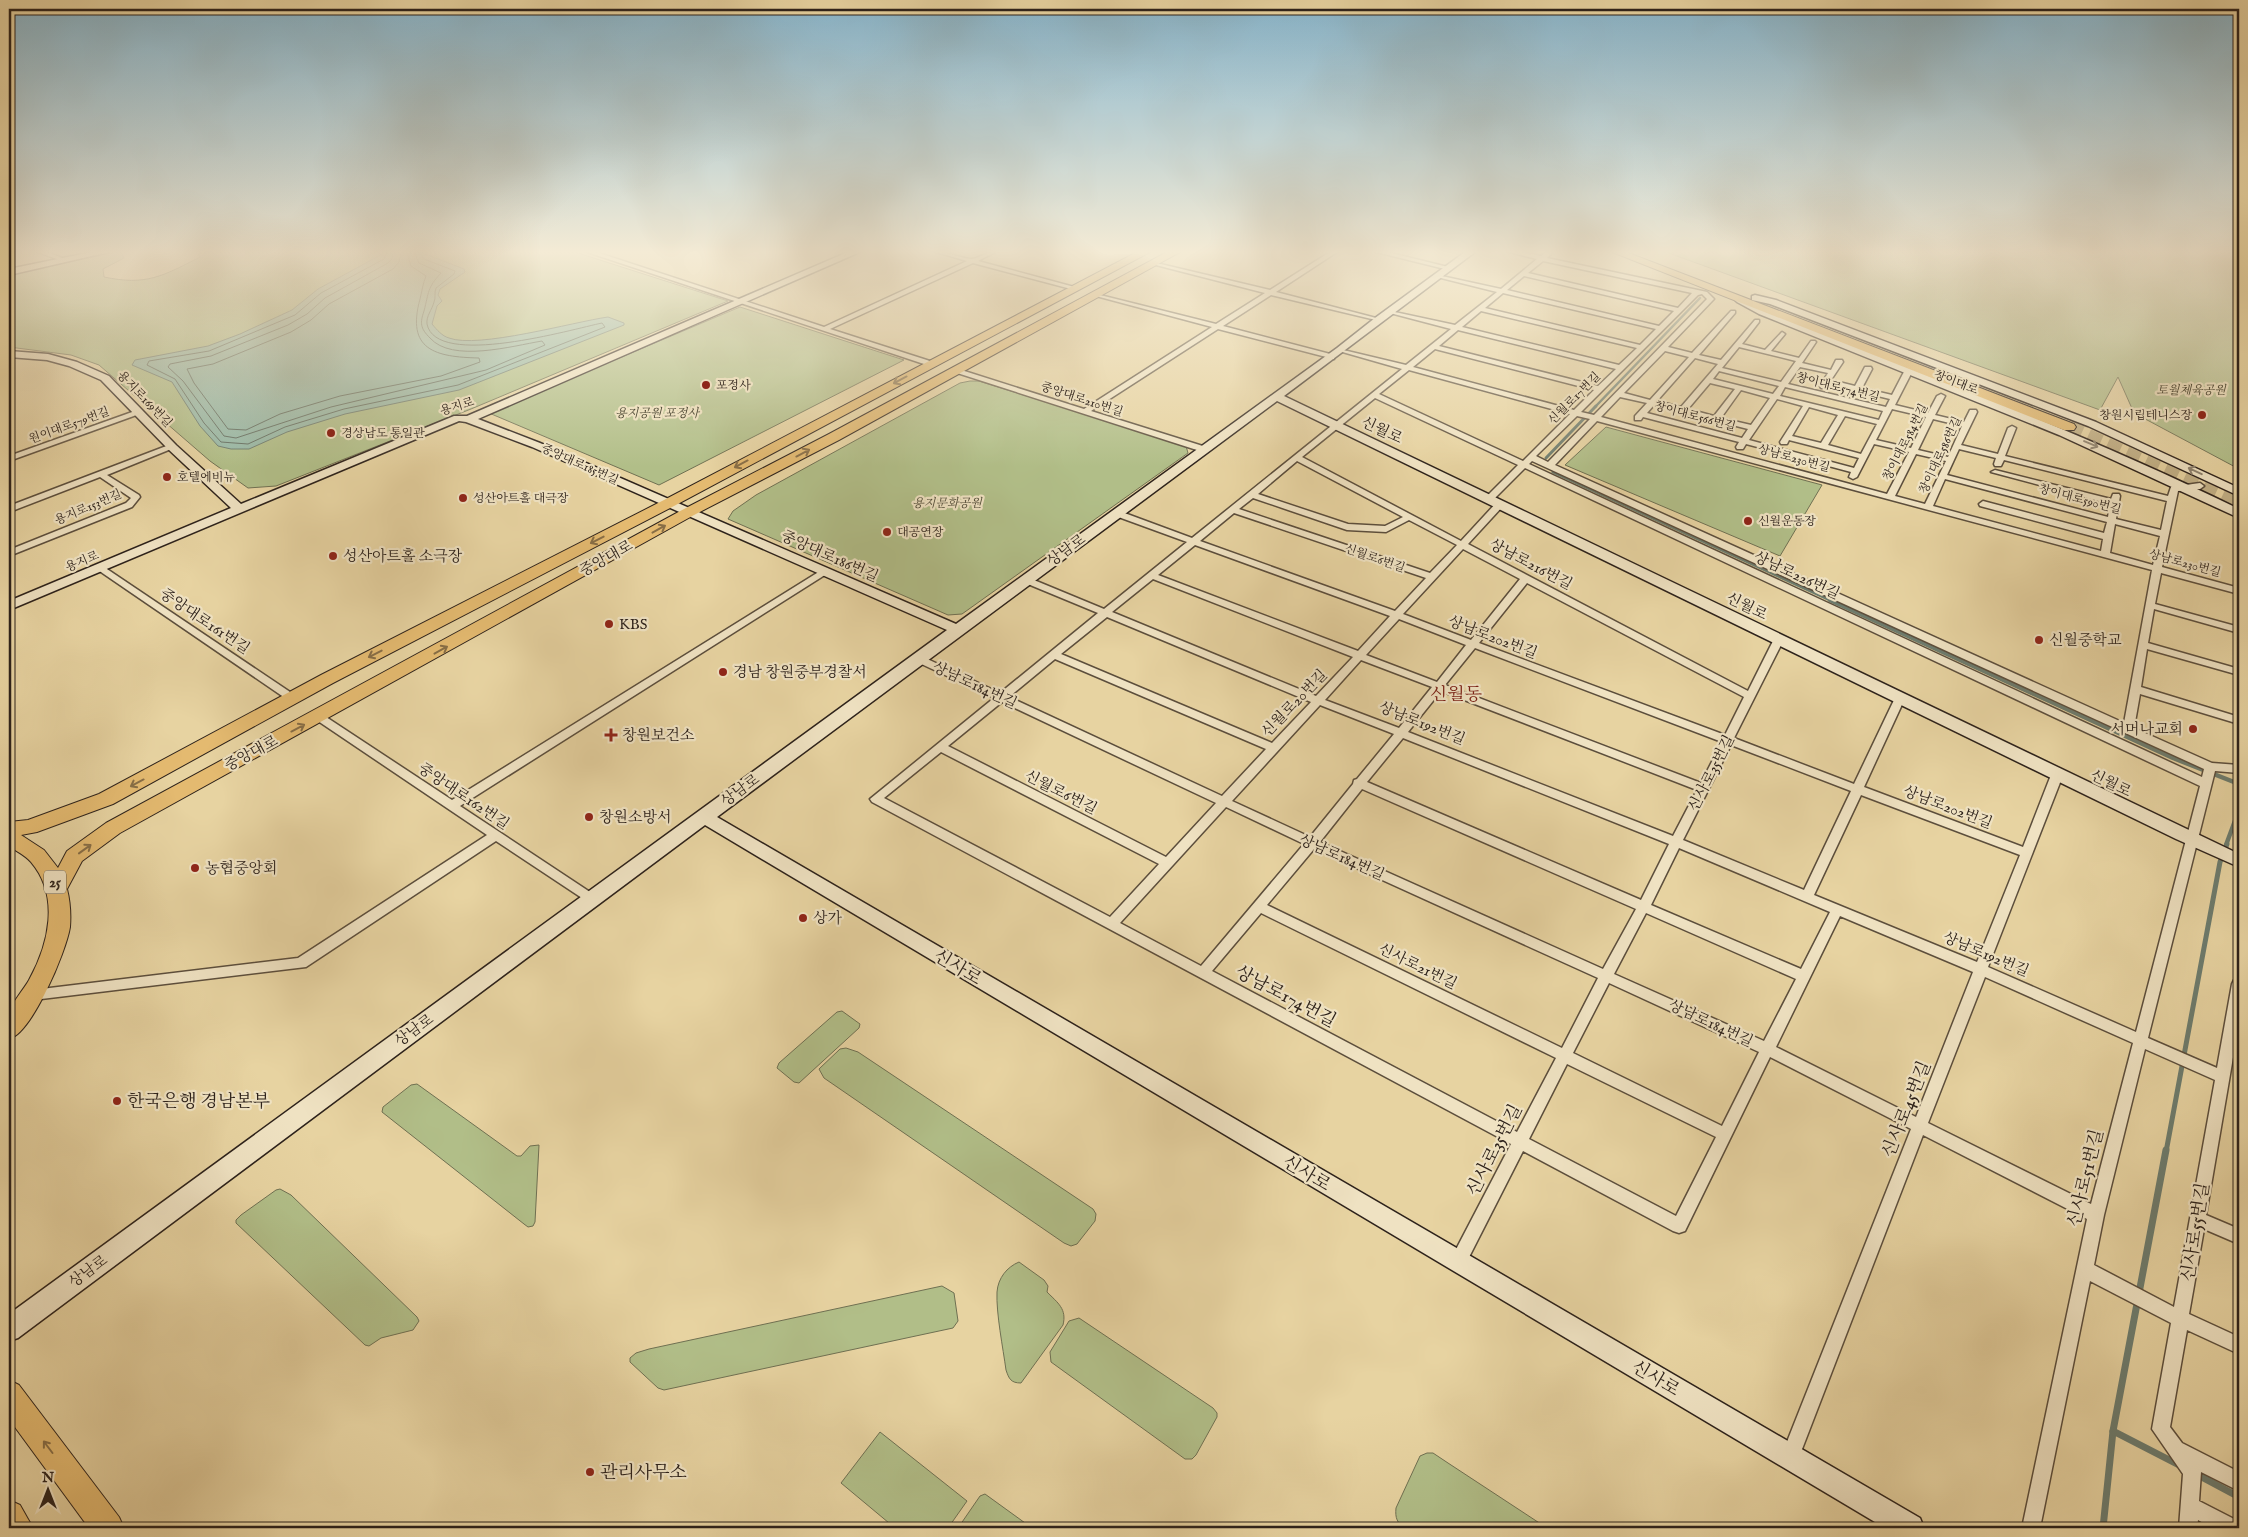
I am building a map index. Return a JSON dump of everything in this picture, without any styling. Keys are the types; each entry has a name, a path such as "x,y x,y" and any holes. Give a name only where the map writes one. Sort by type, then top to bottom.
{"main road":[{"name":"용지로","path":"9,606 458,418 468,419 686,324"},
{"name":"중앙대로","path":"9,829 30,827 106,799 180,761 292,698 669,503 1007,324"},
{"name":"중앙대로","path":"57,888 74,856 113,828 319,717 690,512 1044,324"},
{"name":"상남로","path":"9,1329 1203,449 1331,358 1373,324"},
{"path":"1792,324 2089,443 2187,487 2239,514"},
{"name":"창이대로","path":"1805,324 2073,426 1819,324"},
{"path":"1831,324 2034,400 2233,486 2239,492"},
{"name":"용지로169번길","path":"9,354 48,357 91,370 104,378 172,447 240,510"},
{"name":"신월로","path":"1276,396 2239,861"},
{"name":"중앙대로185번길","path":"468,419 536,444 690,512"},
{"path":"2200,486 2233,486"},
{"name":"중앙대로186번길","path":"690,512 958,630"},
{"path":"180,761 177,776 193,784"},
{"name":"신사로","path":"704,817 1910,1528"},
{"name":"25","path":"9,837 25,846 48,869 57,888 61,916 58,936 46,970 33,995 9,1030"},
{"path":"9,1395 108,1528"},
{"path":"9,1516 17,1528"}],"street":[{"path":"814,324 930,364"},
{"path":"827,328 836,324"},
{"path":"1208,324 1331,358"},
{"path":"1084,412 1221,324"},
{"path":"1441,324 1621,368"},
{"path":"940,747 1463,324"},
{"path":"1545,324 1641,347"},
{"path":"1643,324 1661,328"},
{"name":"신월로17번길","path":"1495,501 1528,460 1579,413 1600,389 1665,324"},
{"path":"1550,465 1686,324"},
{"name":"창이대로566번길","path":"1630,427 1723,324"},
{"path":"1683,410 1755,324"},
{"path":"1767,352 1782,334"},
{"path":"1650,341 1783,385"},
{"name":"창이대로574번길","path":"1734,455 1814,342"},
{"name":"창이대로574번길","path":"1737,345 1799,362"},
{"path":"1434,347 1600,389"},
{"name":"상남로230번길","path":"1341,350 2239,591"},
{"path":"1799,362 1832,372"},
{"path":"1820,394 1839,362"},
{"path":"1858,389 1868,369"},
{"path":"1848,486 1909,370"},
{"name":"중앙대로210번길","path":"955,371 1203,449"},
{"path":"1708,380 1774,397"},
{"path":"1827,381 1894,398"},
{"name":"창이대로574번길","path":"1783,385 1967,425"},
{"path":"1716,419 1739,388"},
{"path":"1619,394 1652,402"},
{"name":"상남로226번길","path":"1375,395 1528,460 2208,774"},
{"name":"창이대로584번길","path":"1890,497 1941,396"},
{"name":"창이대로574번길","path":"1774,397 1842,414 1823,446"},
{"name":"창이대로566번길","path":"1652,402 1753,428"},
{"path":"1779,450 1807,405"},
{"name":"창이대로586번길","path":"1928,507 1973,412"},
{"name":"원이대로579번길","path":"9,459 138,413"},
{"name":"창이대로566번길","path":"1642,414 1744,441"},
{"path":"1842,414 1881,423"},
{"path":"1977,520 2012,428"},
{"path":"1788,436 1864,456"},
{"path":"1872,440 1950,460"},
{"path":"1744,441 1856,471"},
{"name":"창이대로590번길","path":"1957,446 2172,500"},
{"name":"용지로169번길","path":"9,509 172,447"},
{"name":"상남로216번길","path":"1297,458 1750,696"},
{"path":"1528,460 1550,465 2128,729 2208,774 2239,769"},
{"name":"창이대로590번길","path":"1995,472 2114,503"},
{"name":"용지로153번길","path":"9,553 128,505 136,497 100,474"},
{"name":"창이대로590번길","path":"1943,476 2164,534"},
{"path":"2104,554 2118,486"},
{"path":"2128,729 2157,568 2174,489 2200,486"},
{"name":"신월로6번길","path":"1253,495 1347,527 1386,529 1409,517"},
{"name":"신월로20번길","path":"1112,924 1273,748 1359,658 1462,544 1495,501"},
{"name":"창이대로590번길","path":"1983,504 2108,537"},
{"name":"신월로6번길","path":"1234,510 1432,577"},
{"name":"상남로202번길","path":"1116,513 2027,853"},
{"name":"중앙대로161번길","path":"101,568 292,698"},
{"path":"451,806 825,571"},
{"path":"1152,576 1359,658 1438,686 1702,788"},
{"path":"1203,973 1312,843 1358,783 1526,578"},
{"name":"상남로192번길","path":"1026,580 1319,701 1676,842 1982,970 2218,1076"},
{"path":"2150,605 2239,630"},
{"name":"신사로35번길","path":"1458,1261 1643,908 1779,639"},
{"path":"2143,645 2239,672"},
{"path":"1054,655 1273,748"},
{"name":"상남로184번길","path":"919,659 1312,843 1767,1049 2096,1214"},
{"path":"2135,689 2239,720"},
{"path":"1807,897 1900,698"},
{"name":"중앙대로162번길","path":"319,717 592,899"},
{"name":"신월로6번길","path":"940,747 1168,863"},
{"name":"상남로174번길","path":"940,747 876,799 1679,1226"},
{"name":"신사로51번길","path":"2031,1528 2091,1272 2096,1214 2146,1043 2197,842 2208,774"},
{"name":"신사로45번길","path":"1790,1457 2058,775"},
{"path":"1358,783 1803,976"},
{"path":"33,995 301,963 496,835"},
{"name":"신사로21번길","path":"1258,906 1564,1056"},
{"name":"상남로184번길","path":"1679,1226 1837,910"},
{"name":"신사로55번길","path":"2190,1503 2192,1472 2162,1429 2174,1315 2197,1218 2218,1076 2239,984"},
{"path":"1564,1056 1724,1134"},
{"path":"2197,1218 2239,1237"},
{"path":"2091,1272 2239,1346"},
{"path":"2175,1449 2239,1482"},
{"path":"2188,1528 2190,1503 2232,1528"}],"green space":[{"path":"9,324 674,324 471,409 276,486 248,488 210,461 99,365 71,355 9,347"},
{"name":"용지공원 포정사","path":"700,324 792,324 904,360 659,485 489,413"},
{"name":"토월체육공원","path":"1863,324 2239,324 2239,469 2134,413 2118,377 2100,410"},
{"name":"용지문화공원","path":"979,381 1186,446 1188,453 962,614 948,615 728,519 733,511 756,495 960,383"},
{"name":"신월운동장","path":"1606,427 1822,485 1780,556 1565,465"},
{"path":"842,1011 860,1024 859,1028 799,1083 794,1082 777,1068 779,1063 837,1012"},
{"path":"846,1048 858,1052 1093,1209 1096,1214 1095,1221 1077,1244 1071,1246 1064,1243 824,1078 819,1069 840,1049"},
{"path":"417,1084 517,1156 521,1156 530,1146 539,1145 535,1222 533,1226 528,1227 524,1224 382,1112 383,1107 411,1085"},
{"path":"280,1189 291,1195 417,1317 419,1321 413,1330 381,1338 369,1346 365,1345 236,1223 236,1220 241,1215"},
{"path":"1019,1262 1044,1280 1048,1286 1047,1292 1058,1303 1064,1315 1063,1325 1021,1383 1011,1380 1006,1370 997,1300 1001,1278 1007,1270"},
{"path":"942,1286 954,1293 958,1321 953,1328 664,1390 658,1388 630,1362 630,1358 636,1353 649,1349"},
{"path":"1079,1318 1213,1408 1217,1413 1217,1417 1192,1459 1185,1459 1051,1362 1050,1352 1069,1321"},
{"path":"880,1432 967,1501 948,1528 895,1528 841,1483"},
{"path":"1433,1453 1547,1528 1405,1528 1397,1520 1396,1508 1420,1456"},
{"path":"985,1494 1032,1528 958,1528 980,1496"}],"water":[{"path":"262,324 432,324 438,331 449,338 481,340 503,338 576,324 624,324 459,390 345,414 287,432 249,449 231,449 218,446 200,426 172,382 132,365 135,360 208,346"}],"waterway":[{"path":"1595,407 1675,324"},
{"path":"1546,458 1596,406"},
{"path":"1553,472 1832,601"},
{"path":"1830,600 2173,758 2239,784"},
{"path":"2226,845 2239,810"},
{"path":"2166,1152 2220,862 2227,844"},
{"path":"2113,1431 2166,1150"},
{"path":"2103,1528 2113,1431"},
{"path":"2113,1431 2181,1466"},
{"path":"2196,1474 2239,1497"}],"tunnel":[{"path":"2069,427 2239,505"}],"place":[{"name":"포정사","path":"706,385"},
{"name":"창원시립테니스장","path":"2202,415"},
{"name":"경상남도 통일관","path":"331,433"},
{"name":"호텔에비뉴","path":"167,477"},
{"name":"성산아트홀 대극장","path":"463,498"},
{"name":"신월운동장","path":"1748,521"},
{"name":"대공연장","path":"887,532"},
{"name":"성산아트홀 소극장","path":"333,556"},
{"name":"KBS","path":"609,624"},
{"name":"신월중학교","path":"2039,640"},
{"name":"경남 창원중부경찰서","path":"723,672"},
{"name":"서머나교회","path":"2193,729"},
{"name":"창원보건소","path":"611,735"},
{"name":"창원소방서","path":"589,817"},
{"name":"농협중앙회","path":"195,868"},
{"name":"상가","path":"803,918"},
{"name":"한국은행 경남본부","path":"117,1101"},
{"name":"관리사무소","path":"590,1472"}],"district":[{"name":"신월동","path":"1456,694"}]}
